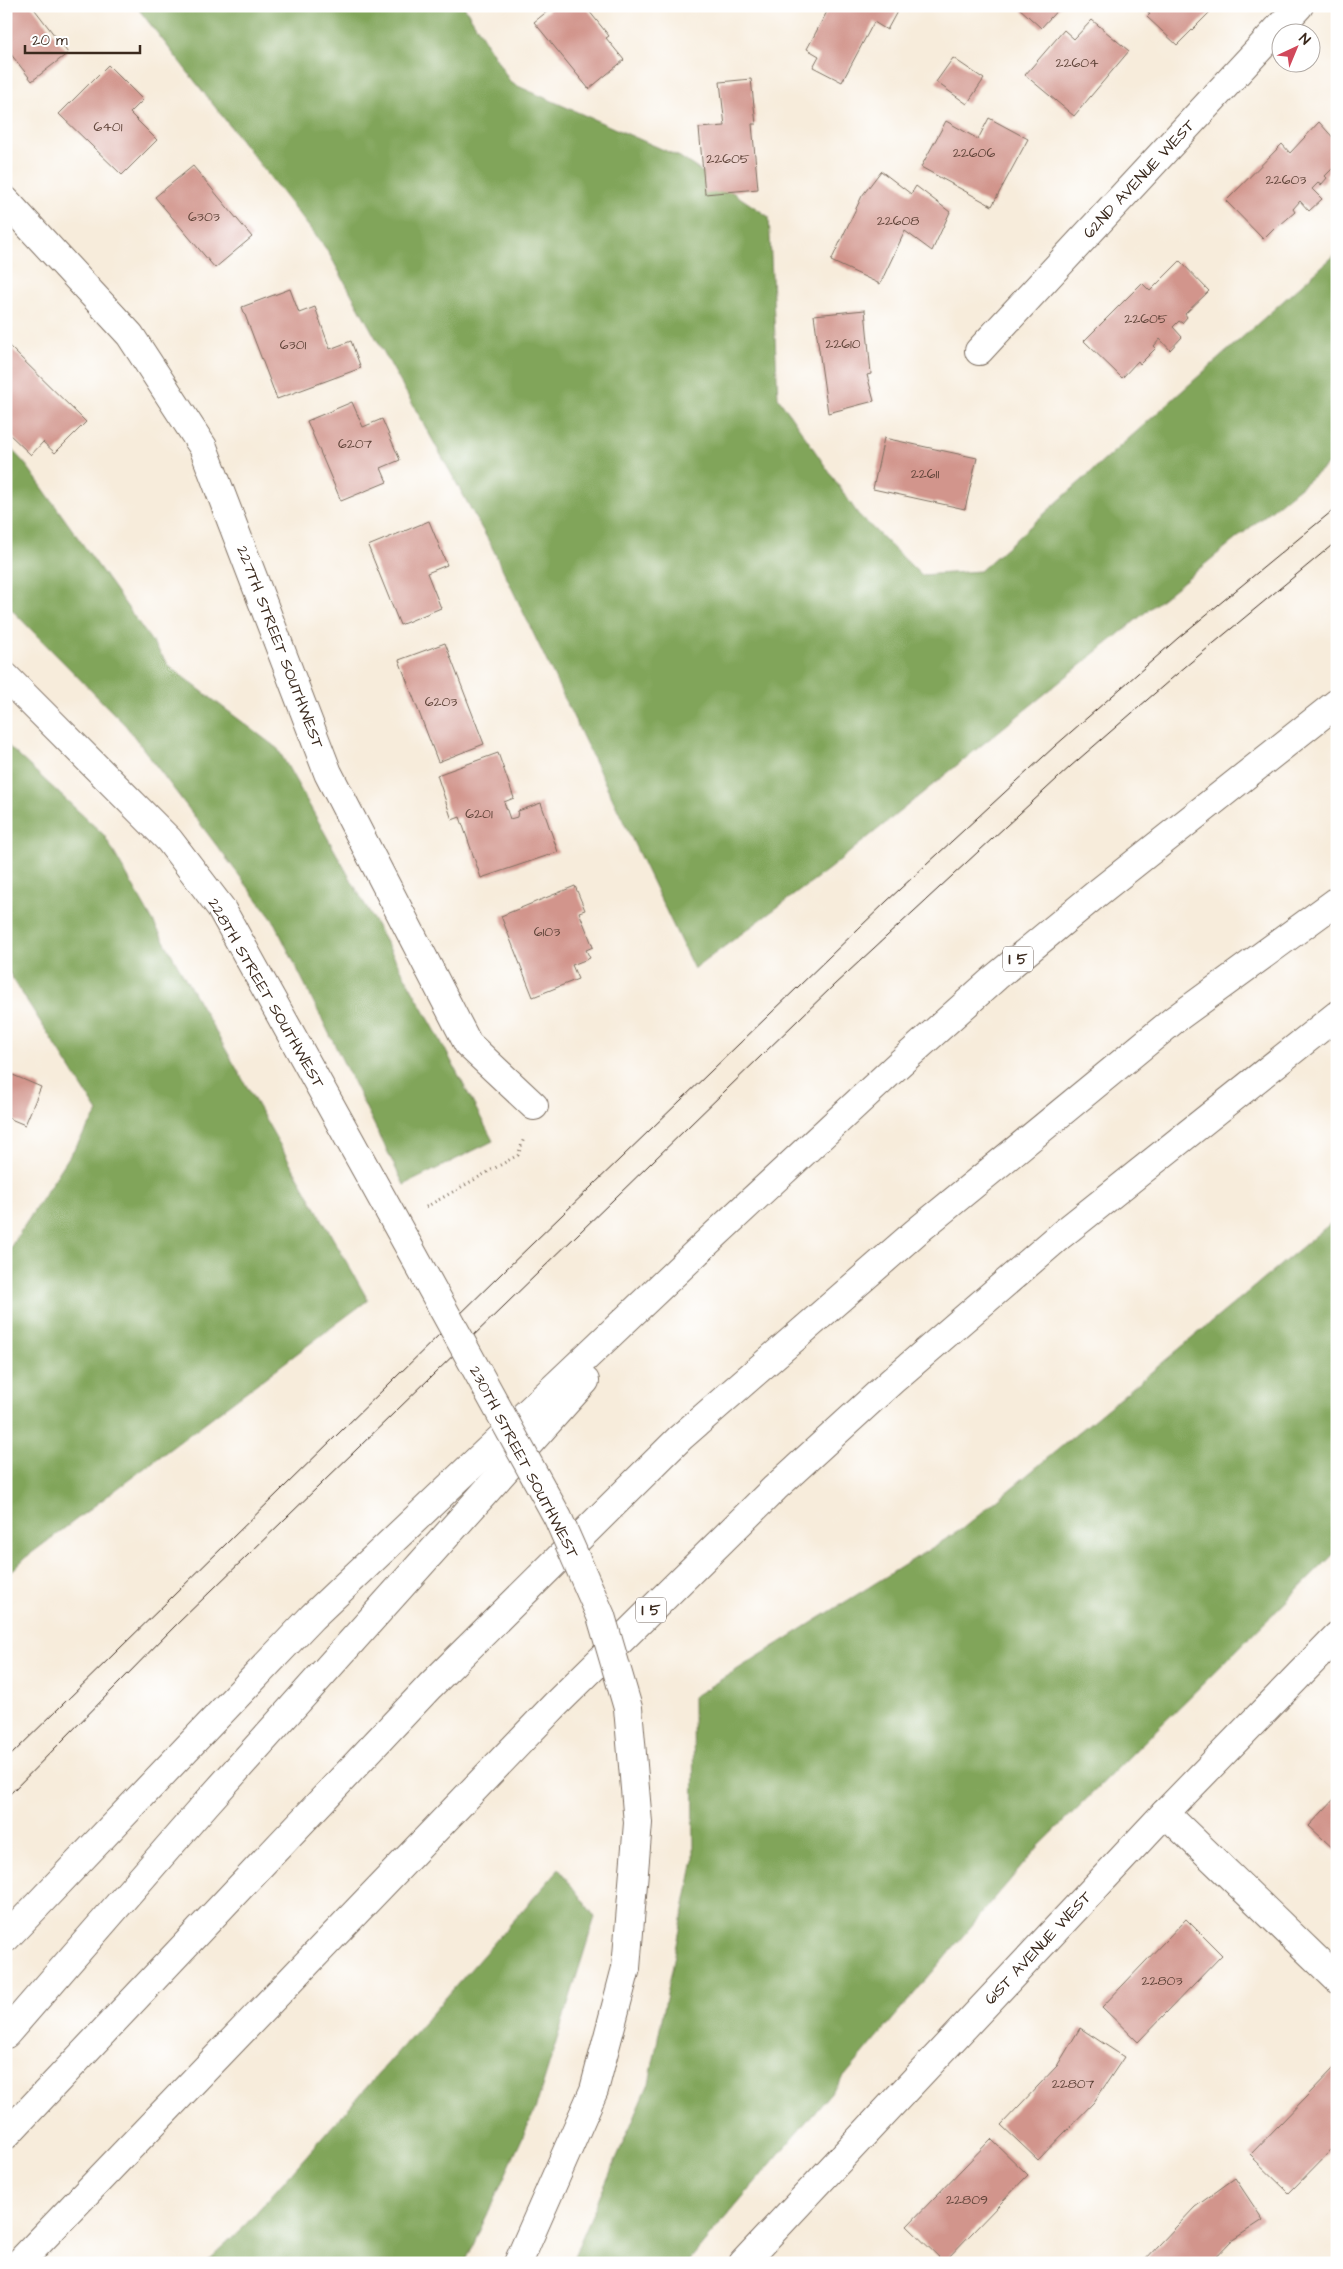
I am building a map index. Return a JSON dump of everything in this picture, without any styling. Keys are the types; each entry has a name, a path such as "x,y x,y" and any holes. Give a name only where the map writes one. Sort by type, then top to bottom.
{"main road":[{"name":"62ND AVENUE WEST","path":"979,351 1299,6"},
{"name":"227TH STREET SOUTHWEST","path":"6,201 130,335 203,447 328,774 468,1044 534,1106"},
{"name":"228TH STREET SOUTHWEST","path":"6,677 169,840 221,908 409,1247"},
{"name":"I 5","path":"6,1938 312,1617 892,1070 996,978 1095,895 1337,703"},
{"path":"6,2136 430,1686 680,1438 916,1232 1174,1020 1337,901"},
{"name":"I 5","path":"19,2263 549,1711 775,1488 892,1381 1061,1236 1337,1015"},
{"path":"6,2034 205,1805 716,1234"},
{"name":"230TH STREET SOUTHWEST","path":"409,1247 558,1518 601,1616 628,1708 638,1823 626,1968 594,2090 518,2263"},
{"name":"61ST AVENUE WEST","path":"743,2263 1165,1813 1337,1636"},
{"path":"1165,1813 1337,1979"}],"path":[{"path":"419,1211 518,1155"}],"green space":[{"path":"136,6 464,6 511,83 680,157 769,217 778,397 858,514 921,575 980,571 1337,253 1337,457 829,869 694,969 492,547 327,250"},
{"path":"6,443 27,466 170,667 278,749 436,1032 493,1141 404,1185 273,920 126,726 6,604"},
{"path":"6,744 104,835 368,1300 25,1558 6,1577 6,1254 98,1112 6,968"},
{"path":"1337,1218 1337,1551 1038,1847 687,2263 571,2263 649,2083 694,1860 693,1697 962,1529"},
{"path":"559,1869 595,1917 535,2110 465,2263 205,2263 247,2223"}],"building":[{"path":"6,6 32,6 68,53 32,81 6,48"},
{"path":"554,6 585,6 609,36 606,38 624,60 589,89 534,22"},
{"path":"830,6 900,6 887,30 874,22 842,82 813,67 819,56 807,49"},
{"path":"1017,6 1061,6 1041,28"},
{"path":"1142,6 1216,6 1177,45 1147,17 1150,14"},
{"path":"1092,20 1129,51 1074,116 1025,75 1064,30 1074,39"},
{"path":"953,58 984,79 967,104 936,82"},
{"path":"108,65 143,100 130,113 157,140 122,175 59,114"},
{"path":"751,79 756,124 752,124 758,189 705,194 699,128 725,126 720,82"},
{"path":"989,118 1028,139 992,206 921,167 946,121 978,139"},
{"path":"1319,122 1337,142 1337,164 1325,176 1327,178 1321,185 1319,182 1312,189 1322,199 1309,211 1300,201 1293,209 1295,212 1280,225 1278,224 1263,239 1226,201 1282,144 1290,153"},
{"path":"193,166 252,237 215,268 155,197"},
{"path":"881,171 911,194 916,186 950,212 932,251 905,231 880,284 831,261 862,196"},
{"path":"1180,261 1209,291 1185,314 1187,317 1182,323 1179,321 1173,327 1182,337 1170,350 1160,339 1154,346 1156,348 1140,364 1138,361 1122,378 1084,341 1142,283 1150,291"},
{"path":"290,289 299,313 315,307 330,349 351,341 361,368 277,399 242,307"},
{"path":"865,310 871,374 867,375 874,401 828,413 814,315"},
{"path":"6,343 86,422 55,453 43,442 31,455 6,431"},
{"path":"352,402 363,427 382,419 400,460 381,468 387,482 341,501 307,421"},
{"path":"884,438 977,458 965,509 873,489"},
{"path":"429,521 447,565 427,573 441,608 400,625 368,546"},
{"path":"445,643 484,744 438,762 399,660"},
{"path":"498,753 514,798 504,802 510,819 517,817 518,811 541,803 558,852 481,878 460,817 452,820 437,775"},
{"path":"575,886 585,910 579,912 593,947 586,950 590,958 572,965 578,979 533,997 501,916"},
{"path":"6,1072 41,1087 25,1125 6,1117"},
{"path":"1337,1796 1337,1852 1309,1826"},
{"path":"1186,1919 1222,1955 1138,2042 1102,2007"},
{"path":"1080,2028 1124,2057 1094,2102 1038,2160 1001,2125 1057,2066"},
{"path":"1335,2067 1337,2144 1289,2193 1250,2155"},
{"path":"991,2139 1028,2175 944,2262 907,2226"},
{"path":"1235,2178 1263,2220 1231,2241 1210,2263 1142,2263 1195,2207"}],"tram line":[{"path":"6,1760 503,1272 887,901 1055,746 1178,638 1337,507"},
{"path":"6,1798 175,1626 834,985 1071,766 1185,667 1337,541"}]}
